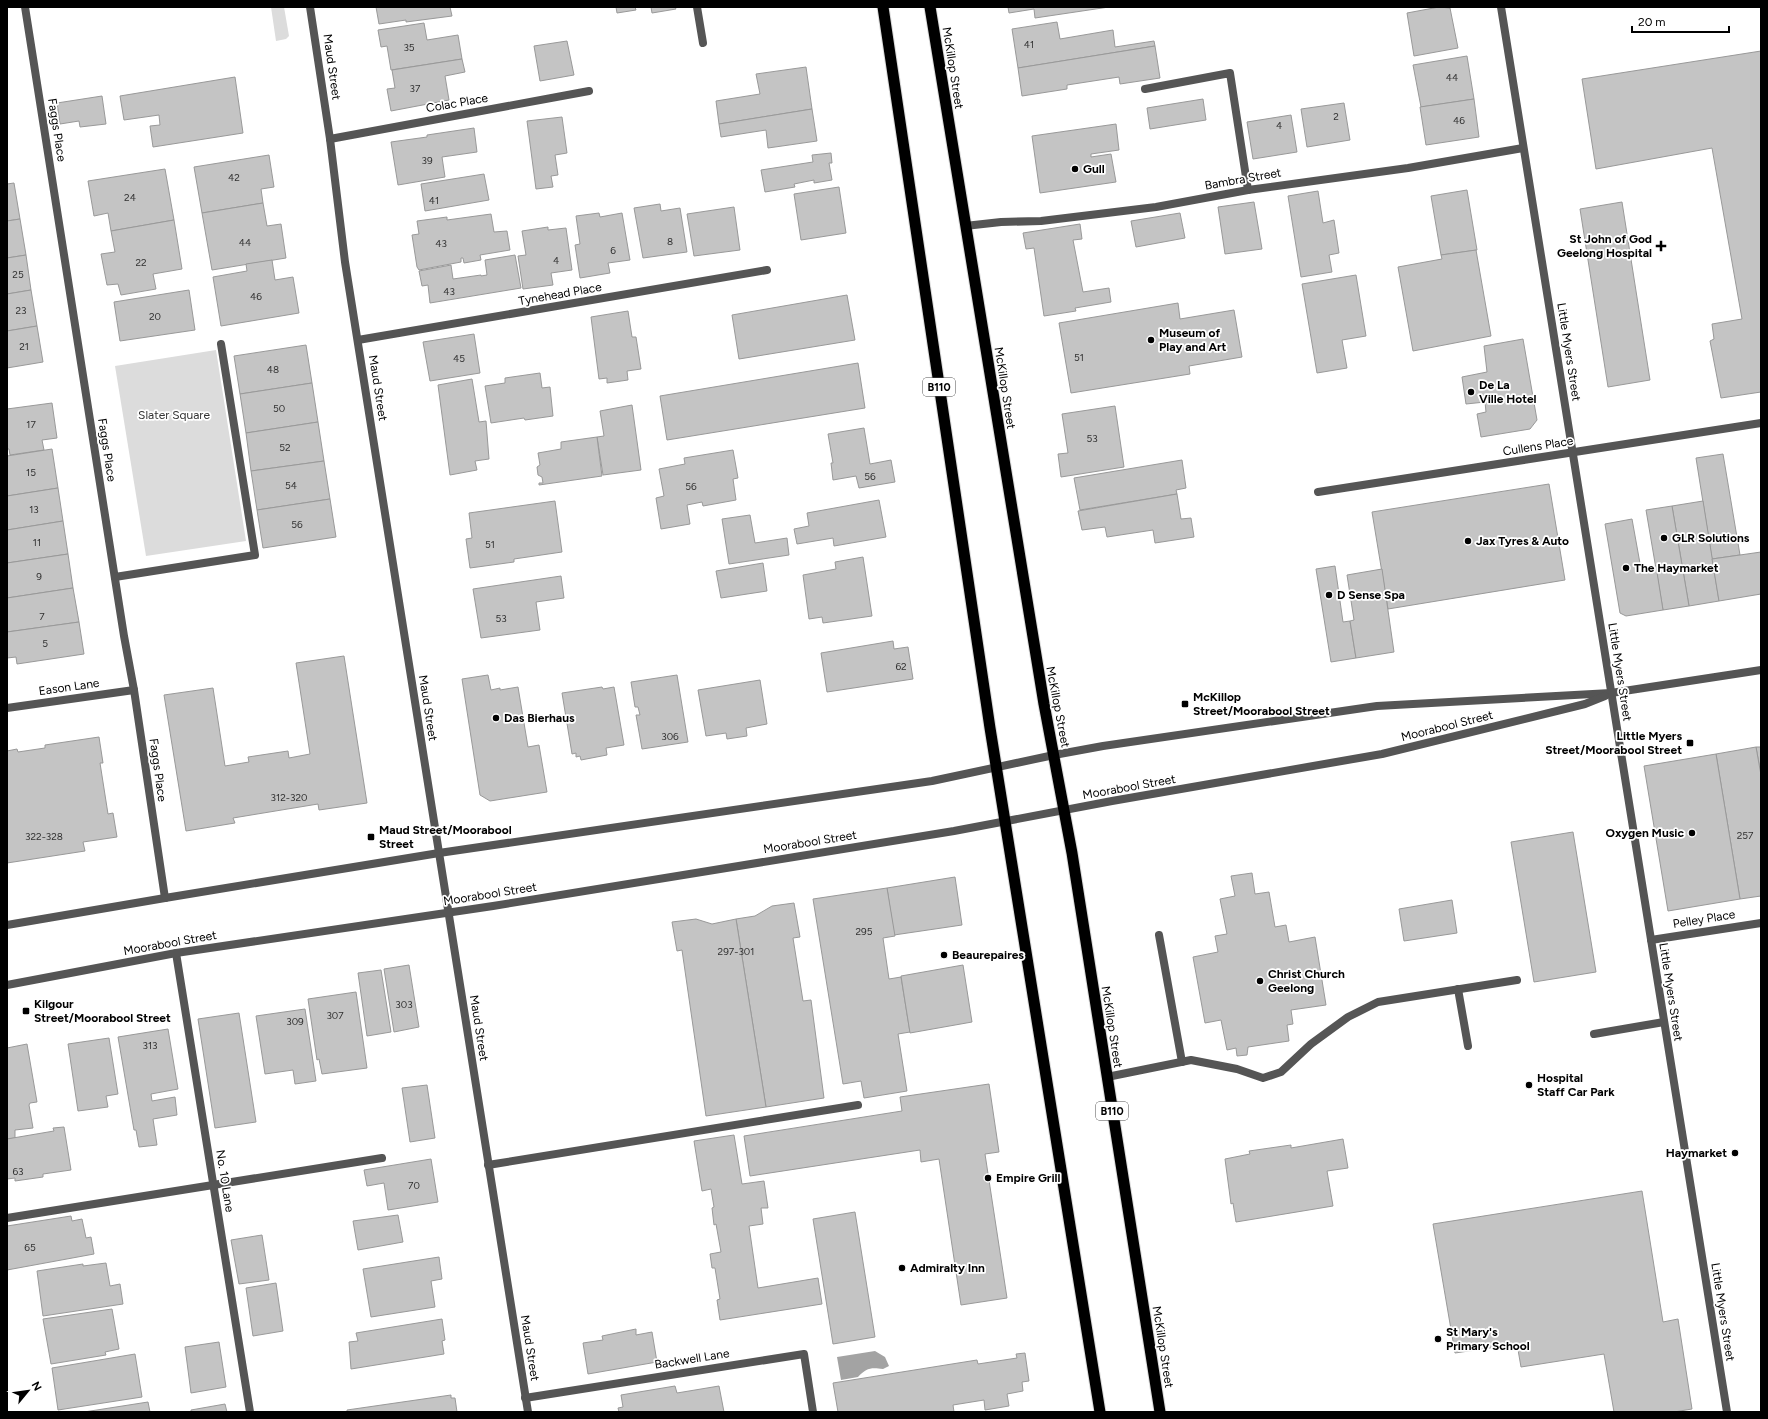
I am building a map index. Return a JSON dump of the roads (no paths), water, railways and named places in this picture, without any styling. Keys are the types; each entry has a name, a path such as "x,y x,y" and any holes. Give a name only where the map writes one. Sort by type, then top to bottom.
{"highway":[{"name":"B110","path":"882,7 987,705 1100,1412"},
{"name":"McKillop Street","path":"930,7 1044,704 1064,810 1160,1412"}],"street":[{"name":"Faggs Place","path":"25,7 134,690 165,898"},
{"name":"Maud Street","path":"310,7 330,139 345,262 528,1412"},
{"path":"697,7 703,43"},
{"name":"Little Myers Street","path":"1501,7 1727,1412"},
{"path":"1145,89 1230,73 1248,190"},
{"name":"Colac Place","path":"330,139 589,91"},
{"name":"Bambra Street","path":"965,226 1001,222 1041,221 1156,207 1248,190 1408,168 1524,148"},
{"name":"Tynehead Place","path":"358,340 767,270"},
{"path":"115,577 255,555 221,344"},
{"name":"Cullens Place","path":"1318,492 1573,453 1761,422"},
{"name":"Moorabool Street","path":"7,925 439,853 932,781 1054,755 1377,706 1611,693 1761,670"},
{"name":"Eason Lane","path":"7,708 134,690"},
{"name":"Moorabool Street","path":"7,985 176,953 448,912 954,831 1382,754 1585,704 1611,693"},
{"name":"Pelley Place","path":"1651,940 1761,922"},
{"path":"1159,935 1182,1062"},
{"name":"No. 10 Lane","path":"176,953 250,1412"},
{"path":"1107,1077 1191,1060 1229,1068 1263,1078 1281,1072 1311,1044 1348,1017 1378,1002 1517,980"},
{"path":"1458,989 1468,1046"},
{"path":"1594,1034 1664,1022"},
{"path":"488,1165 858,1105"},
{"path":"7,1218 382,1158"},
{"name":"Backwell Lane","path":"526,1398 804,1354 813,1412"}],"place":[{"name":"Gull","path":"1075,169"},
{"name":"St John of God Geelong Hospital","path":"1661,246"},
{"name":"Museum of Play and Art","path":"1151,340"},
{"name":"De La Ville Hotel","path":"1471,392"},
{"name":"GLR Solutions","path":"1664,538"},
{"name":"Jax Tyres & Auto","path":"1468,541"},
{"name":"The Haymarket","path":"1626,568"},
{"name":"D Sense Spa","path":"1329,595"},
{"name":"McKillop Street/Moorabool Street","path":"1185,704"},
{"name":"Das Bierhaus","path":"496,718"},
{"name":"Little Myers Street/Moorabool Street","path":"1690,743"},
{"name":"Oxygen Music","path":"1692,833"},
{"name":"Maud Street/Moorabool Street","path":"371,837"},
{"name":"Beaurepaires","path":"944,955"},
{"name":"Christ Church Geelong","path":"1260,981"},
{"name":"Kilgour Street/Moorabool Street","path":"26,1011"},
{"name":"Hospital Staff Car Park","path":"1529,1085"},
{"name":"Haymarket","path":"1735,1153"},
{"name":"Empire Grill","path":"988,1178"},
{"name":"Admiralty Inn","path":"902,1268"},
{"name":"St Mary's Primary School","path":"1438,1339"}],"park label":[{"name":"Slater Square","path":"174,415"}]}
